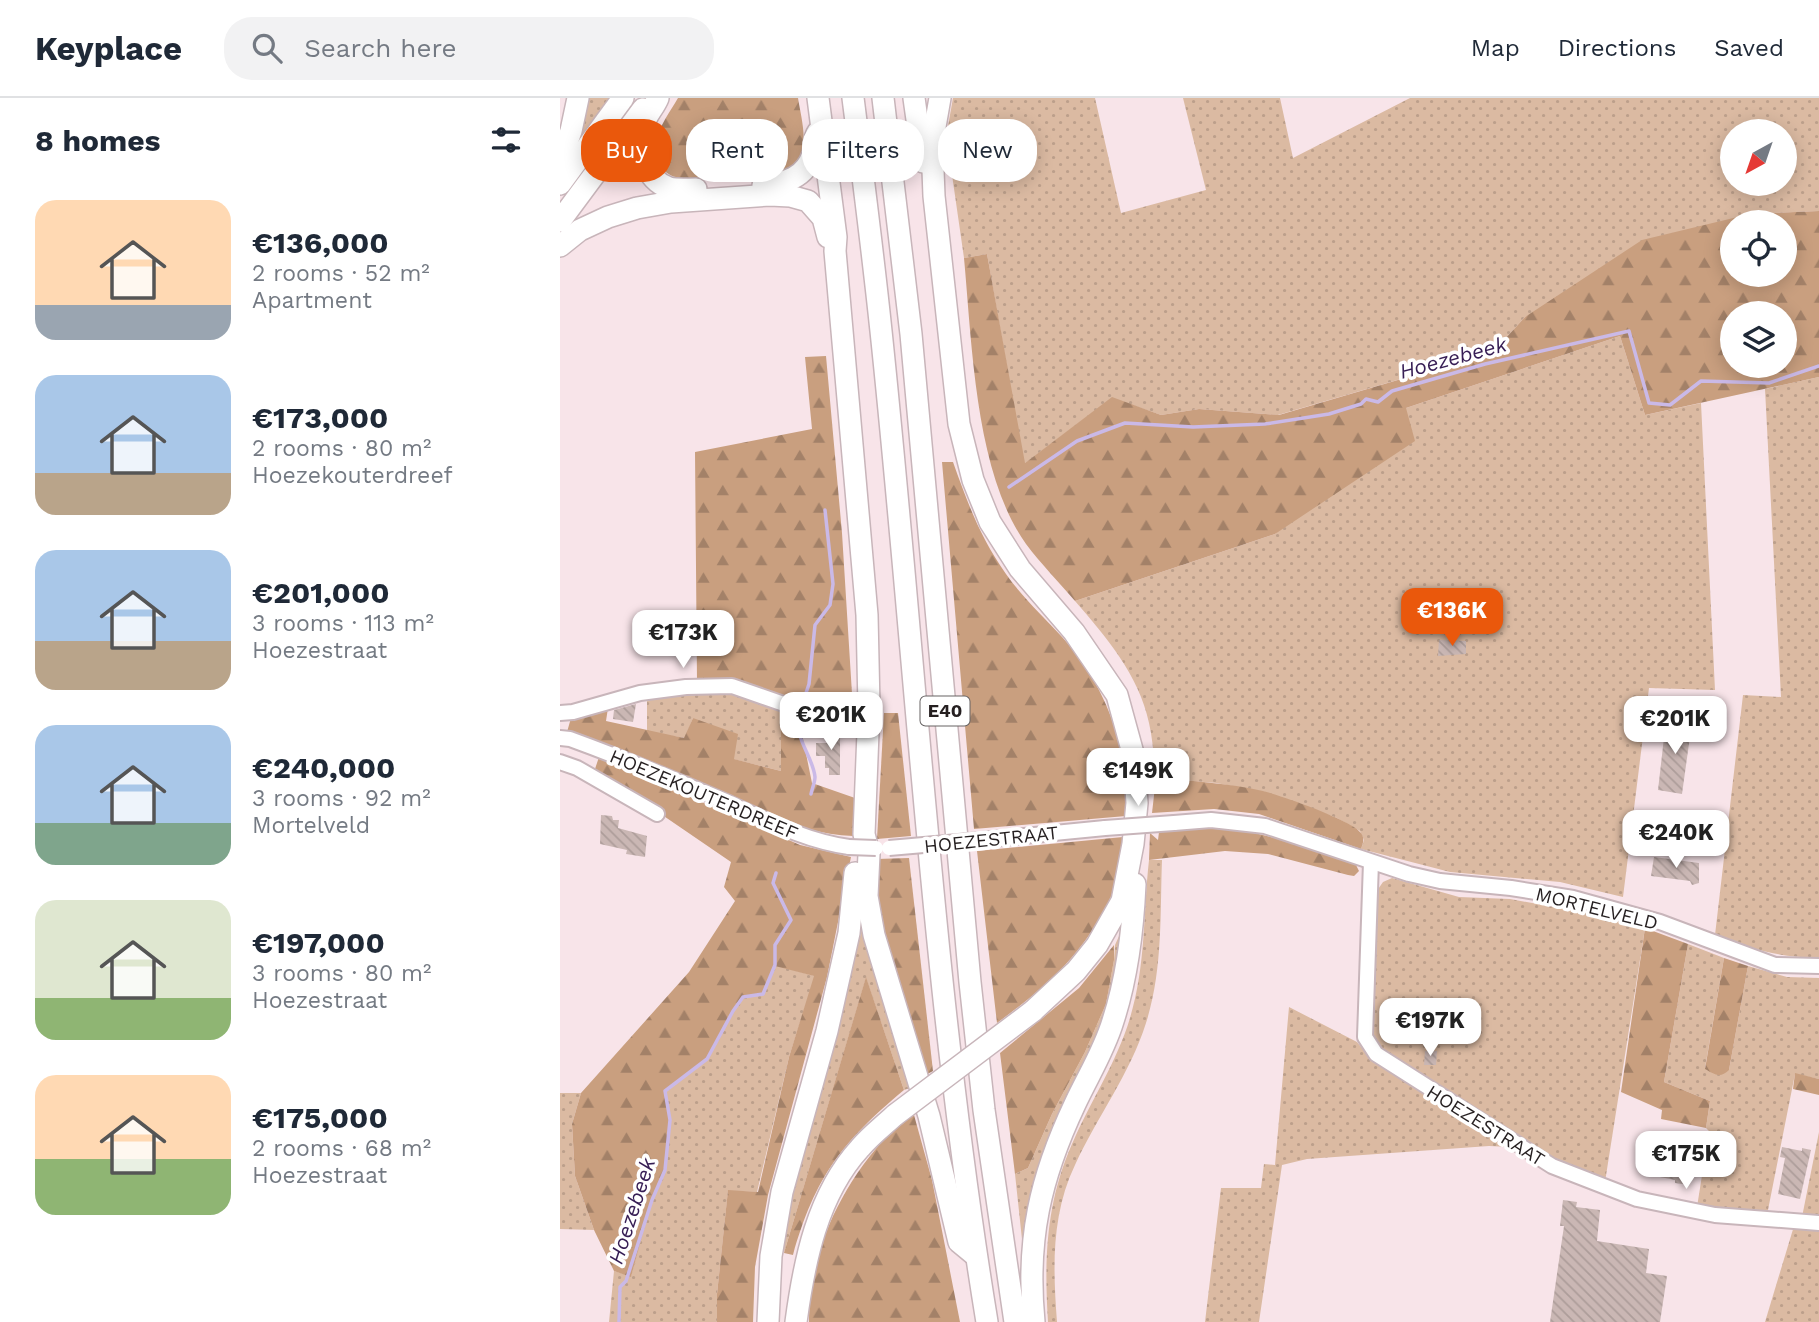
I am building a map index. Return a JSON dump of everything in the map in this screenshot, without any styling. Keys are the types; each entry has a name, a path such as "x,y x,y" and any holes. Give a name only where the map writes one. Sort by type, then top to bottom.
{"highway":[{"path":"560,162 578,98"},
{"path":"560,184 624,98"},
{"path":"657,98 643,127 642,155 658,182 673,188 690,189 789,182 802,173"},
{"path":"560,221 646,106 657,98"},
{"path":"818,98 822,119"},
{"name":"E40","path":"853,98 881,331 942,992 958,1132 987,1322"},
{"name":"E40","path":"883,98 911,334 970,982 984,1110 1015,1322"},
{"path":"914,98 926,186 934,196"},
{"path":"796,1322 809,1245 829,1195 858,1149 895,1115 1033,1011 1076,971 1097,945 1122,901 1133,844 1137,803 1134,757 1117,695 1074,632 1020,569 990,522 972,480 959,424 934,196 932,144 940,98"},
{"path":"830,182 867,615 867,896 874,935 929,1115 959,1242 976,1256"},
{"path":"560,246 580,230 637,208 671,202 790,195 808,201 823,218 835,251"},
{"path":"768,1322 771,1256 782,1192 824,1044 849,933 857,851 869,844"},
{"path":"1034,1322 1030,1282 1040,1194 1051,1157 1102,1052 1114,1020 1122,986 1134,904 1137,860 1133,844"}],"street":[{"path":"560,713 573,712 640,693 732,685 801,710 843,715"},
{"name":"HOEZEKOUTERDREEF","path":"560,738 570,739 647,768 799,835 826,844 869,844"},
{"name":"HOEZEKOUTERDREEF","path":"560,762 577,768 657,814"},
{"name":"HOEZESTRAAT","path":"869,844 993,839 1211,820 1265,826 1371,862 1365,1037 1376,1054 1552,1166 1637,1199 1715,1215 1819,1223"},
{"name":"MORTELVELD","path":"1371,862 1440,881 1573,898 1660,922 1775,965 1819,966"}],"shaded area":[{"path":"587,98 611,98 596,119 582,119"},
{"path":"953,98 1095,98 1121,213 1206,190 1183,98 1280,98 1293,158 1410,98 1819,98 1819,211 1720,210 1720,228 1525,317 1493,352 1278,415 1199,409 1161,415 1112,398 1024,464 987,254 964,258 953,182 1037,182 1037,119 949,119"},
{"path":"581,121 581,141 579,144 576,141"},
{"path":"1620,336 1645,415 1701,403 1715,690 1649,688 1623,897 1560,882 1450,872 1361,849 1364,840 1360,831 1337,818 1265,792 1216,783 1156,778 1150,730 1138,689 1120,658 1075,601 1275,534 1406,408"},
{"path":"1819,377 1819,958 1766,952 1715,935 1743,695 1781,697 1765,389"},
{"path":"730,690 781,707 781,771 733,759 693,718 685,738 647,732 647,696"},
{"path":"1149,860 1162,860 1160,942 1151,1003 1131,1060 1067,1184 1055,1242 1057,1322 1048,1322 1046,1276 1052,1210 1063,1166 1118,1050 1130,1018 1139,979"},
{"path":"1392,878 1459,897 1510,899 1592,914 1645,928 1605,1182 1561,1163 1375,1046 1371,1031 1374,895 1383,882"},
{"path":"1124,925 1116,992 1024,1258 1015,1174 1028,1168 1052,1114 1085,1052 1106,1004 1115,945"},
{"path":"862,929 910,1088 904,1090 866,978 784,1253 785,1224"},
{"path":"1688,944 1724,958 1705,1068 1729,1070 1748,966 1787,977 1819,978 1819,1079 1795,1074 1767,1215 1697,1207 1709,1131 1706,1128 1710,1101 1664,1082"},
{"path":"775,965 815,976 789,1057 757,1192 728,1191 717,1294 717,1322 609,1322 614,1271 631,1276 652,1200 665,1170 670,1120 665,1091 707,1059 743,997 763,993"},
{"path":"1289,1007 1357,1042 1367,1054 1510,1147 1489,1146 1307,1159 1282,1165 1259,1322 1205,1322 1221,1188 1261,1188 1264,1164 1275,1165"},
{"path":"560,1093 581,1093 572,1124 575,1176 594,1230 560,1229"},
{"path":"1819,1132 1819,1219 1802,1217"},
{"path":"1794,1226 1819,1228 1819,1322 1765,1322"}],"green space":[{"path":"678,98 798,98 802,149 799,158 788,168 788,119 686,119 684,179 672,176 672,119 665,119"},
{"path":"1819,211 1819,377 1645,415 1620,336 1406,408 1415,441 1275,534 1075,601 1026,544 1009,515 986,445 979,406 964,258 987,254 1025,463 1112,397 1161,415 1199,409 1279,415 1493,352 1525,317 1642,240 1720,221 1720,287 1797,287 1797,212"},
{"path":"826,356 842,533 854,726 829,724 820,710 697,682 695,452 812,429 805,357"},
{"path":"942,462 953,462 982,533 1006,574 1079,658 1104,699 1113,721 1124,767 1126,816 974,829"},
{"path":"781,707 801,713 812,783 855,798 853,836 819,832 784,821 589,738 567,732 571,718 608,708 606,721 684,738 693,718 738,734 734,759 781,771"},
{"path":"884,713 898,713 911,836 877,839"},
{"path":"599,757 800,845 851,857 827,977 768,1195 755,1267 753,1322 717,1322 717,1294 728,1190 758,1192 789,1057 814,976 775,966 763,994 743,997 707,1059 666,1091 670,1120 665,1170 652,1200 631,1277 614,1271 594,1230 575,1176 572,1124 581,1093 689,972 735,901 724,887 731,862 595,769"},
{"path":"1156,778 1237,786 1285,798 1331,815 1355,828 1362,835 1361,849 1259,814 1214,809 1152,813"},
{"path":"1211,827 1250,832 1285,841 1356,865 1359,871 1354,876 1268,854 1225,851 1149,860 1150,833 1158,840 1159,832"},
{"path":"1123,837 1115,885 1102,915 1088,937 1053,977 997,1023 977,851"},
{"path":"909,858 933,1071 924,1076 875,898 876,859"},
{"path":"1645,928 1688,944 1664,1082 1710,1101 1706,1128 1661,1119 1662,1110 1621,1092"},
{"path":"1114,945 1106,1004 1028,1168 1015,1174 1000,1053 1079,988"},
{"path":"1724,958 1748,966 1729,1070 1720,1075 1705,1069"},
{"path":"866,977 904,1090 847,1144 821,1182 793,1255 784,1253"},
{"path":"1795,1073 1819,1079 1819,1095 1793,1089"},
{"path":"914,1115 932,1180 960,1322 809,1322 814,1271 831,1221 856,1175 871,1154 888,1135"}],"building":[{"path":"1439,640 1466,641 1466,654 1438,656"},
{"path":"636,704 633,722 613,719 614,710"},
{"path":"1666,720 1692,722 1682,794 1658,790"},
{"path":"840,728 840,775 829,775 829,768 825,768 825,756 816,756 816,743 830,743 830,729"},
{"path":"601,815 619,820 618,828 647,836 645,857 626,854 627,850 600,844"},
{"path":"1654,857 1699,863 1699,883 1692,885 1690,881 1651,876"},
{"path":"1425,1051 1437,1051 1436,1065 1424,1065"},
{"path":"1782,1147 1811,1150 1800,1199 1778,1194 1785,1158 1780,1157"},
{"path":"1657,1156 1680,1159 1679,1164 1692,1166 1689,1185 1655,1176"},
{"path":"1563,1200 1577,1202 1576,1207 1600,1210 1597,1241 1649,1249 1646,1273 1667,1276 1660,1322 1550,1322 1564,1226 1560,1226"}],"waterway":[{"name":"Hoezebeek","path":"1009,487 1077,441 1125,423 1193,427 1265,424 1329,414 1361,404 1366,399 1378,402 1392,391 1485,364 1629,331 1649,403 1670,405 1701,381 1769,383 1819,366"},
{"name":"Hoezebeek","path":"802,705 809,684 815,625 830,605 833,584 825,510"},
{"name":"Hoezebeek","path":"799,715 801,739 815,777 811,794"},
{"name":"Hoezebeek","path":"619,1322 620,1287 626,1281 652,1200 665,1170 670,1120 665,1091 707,1059 743,997 763,994 775,965 775,945 791,920 773,883 776,873"}]}
